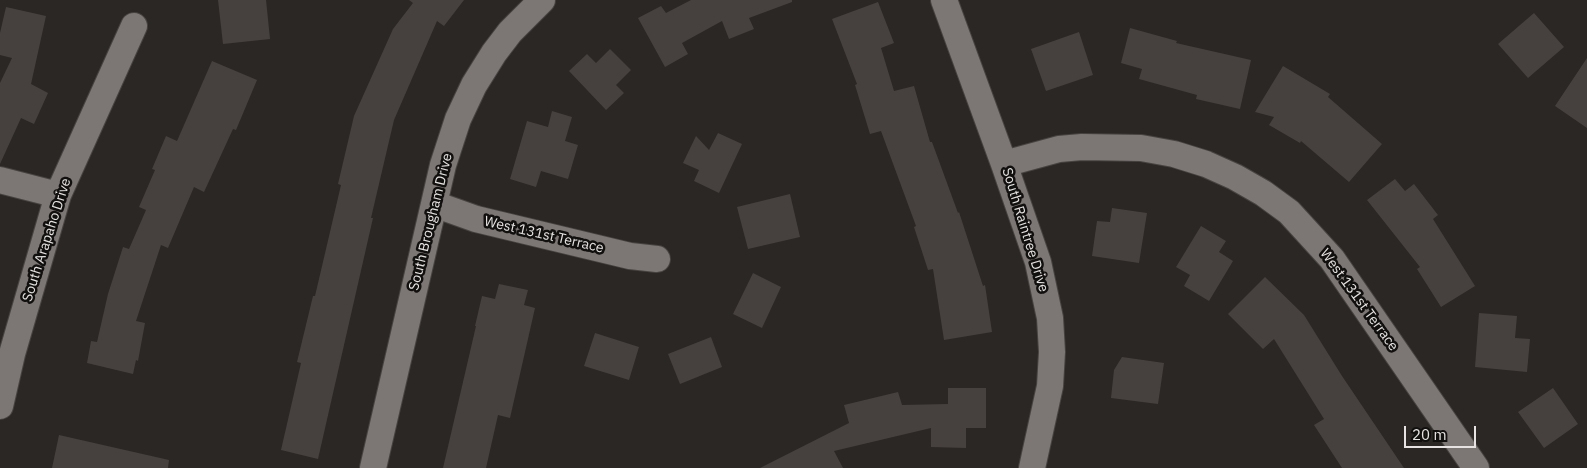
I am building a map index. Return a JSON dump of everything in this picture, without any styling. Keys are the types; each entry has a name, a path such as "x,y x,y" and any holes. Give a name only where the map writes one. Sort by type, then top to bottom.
{"street":[{"name":"South Brougham Drive","path":"373,468 443,165 458,119 474,85 494,53 510,32 542,0"},
{"name":"South Raintree Drive","path":"944,0 1038,262 1050,318 1052,352 1050,386 1032,468"},
{"name":"South Arapaho Drive","path":"0,406 12,354 58,195 134,26"},
{"name":"West 131st Terrace","path":"1004,164 1059,149 1082,147 1141,148 1174,154 1206,164 1235,177 1263,193 1289,212 1332,258 1476,468"},
{"path":"0,180 58,195"},
{"name":"West 131st Terrace","path":"434,204 476,219 630,256 657,259"}],"building":[{"path":"218,0 266,0 270,39 223,44"},
{"path":"409,0 464,0 444,26 437,21 394,120 318,459 281,450 301,363 297,362 313,296 315,296 341,185 338,184 354,116 393,29 413,3"},
{"path":"691,0 792,0 792,2 749,18 754,29 729,39 722,21 682,43 688,54 665,67 638,18 661,6 666,13"},
{"path":"878,2 894,43 881,48 894,91 914,86 930,142 932,142 959,212 983,286 985,285 992,332 944,340 933,269 928,270 914,227 916,226 881,131 870,134 855,85 857,84 832,19"},
{"path":"6,7 46,16 31,84 48,93 34,124 21,118 0,164 0,83 12,58 0,55 0,33"},
{"path":"1534,13 1564,47 1528,78 1498,44"},
{"path":"1130,28 1177,41 1176,43 1251,60 1240,109 1196,99 1197,95 1139,79 1142,69 1121,63"},
{"path":"1079,32 1093,75 1046,91 1031,49"},
{"path":"610,49 631,70 616,85 624,93 606,110 569,71 587,54 596,63"},
{"path":"1587,58 1587,128 1555,106"},
{"path":"212,61 257,80 236,130 233,129 204,192 194,187 168,248 161,245 136,321 145,323 138,361 136,360 133,374 87,363 91,341 97,342 108,294 123,247 129,249 146,210 139,207 155,170 152,169 166,136 177,141"},
{"path":"1283,66 1330,94 1328,97 1382,144 1349,182 1301,141 1300,143 1269,125 1274,117 1255,112"},
{"path":"552,111 572,117 565,141 578,145 568,179 541,171 536,187 510,179 527,121 548,127"},
{"path":"718,133 742,144 719,193 694,181 699,170 683,163 696,136 709,150"},
{"path":"1395,179 1405,191 1414,184 1438,215 1433,219 1475,286 1441,307 1417,269 1420,267 1367,200"},
{"path":"790,194 800,237 748,249 737,207"},
{"path":"1112,208 1147,213 1139,263 1092,256 1097,221 1110,222"},
{"path":"1201,226 1226,241 1219,252 1233,261 1209,301 1184,286 1190,275 1176,267"},
{"path":"753,273 781,287 762,328 733,314"},
{"path":"1265,277 1304,315 1342,376 1404,468 1342,468 1314,425 1324,419 1274,339 1263,349 1228,314"},
{"path":"499,284 528,290 524,305 535,308 510,418 498,415 486,468 443,468 482,296 495,299"},
{"path":"1479,313 1517,316 1515,338 1530,339 1527,372 1475,367"},
{"path":"595,333 639,347 629,380 584,366"},
{"path":"711,337 722,367 680,384 668,354"},
{"path":"1122,357 1164,363 1158,404 1111,398 1114,370"},
{"path":"948,388 986,388 986,428 966,428 966,448 931,447 931,428 834,451 843,468 760,468 849,423 844,405 898,392 902,405 948,404"},
{"path":"1553,388 1578,424 1544,448 1518,412"},
{"path":"59,435 169,460 168,468 52,468"}]}
